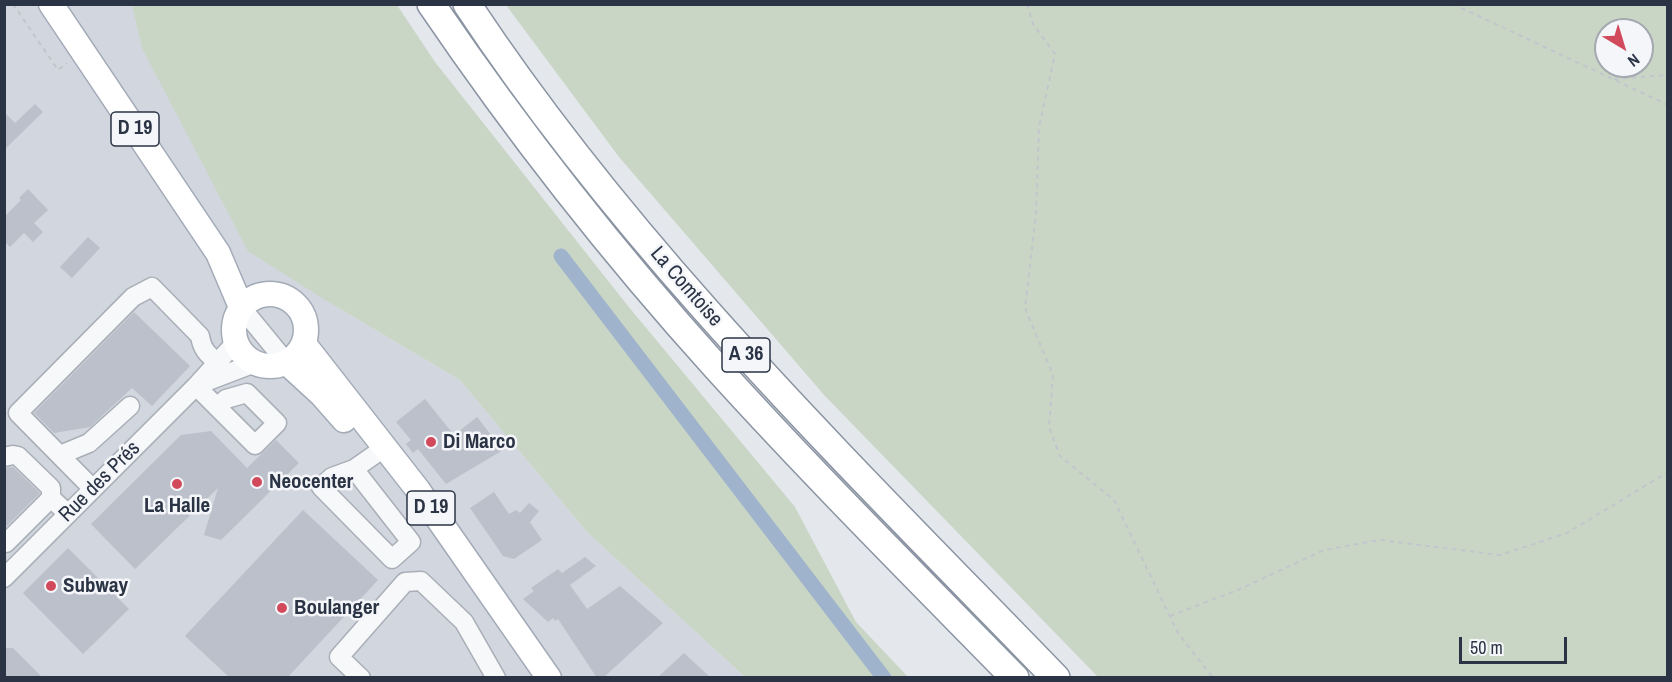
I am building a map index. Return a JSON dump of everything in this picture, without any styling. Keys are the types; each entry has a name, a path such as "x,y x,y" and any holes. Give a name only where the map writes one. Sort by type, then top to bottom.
{"highway":[{"name":"La Comtoise","path":"431,4 549,167 661,305 772,428 1015,678"},
{"name":"La Comtoise","path":"467,4 598,182 714,320 827,442 1056,678"}],"main road":[{"name":"D 19","path":"51,4 218,253"},
{"path":"218,253 262,294"},
{"path":"218,253 241,307"},
{"path":"274,293 285,296 302,311 306,321 307,333 300,351 286,362 276,366 255,363 247,357 236,342 234,330 241,307 262,294 274,293"},
{"name":"D 19","path":"304,344 418,490 549,678"},
{"name":"D 19","path":"286,362 322,394 364,462 426,524 533,678"}],"street":[{"path":"93,489 18,413 133,297 152,287 200,336 201,345 206,354 217,362"},
{"path":"241,307 286,362"},
{"name":"Rue des Prés","path":"4,578 196,386 236,342"},
{"path":"217,407 196,386 255,363"},
{"path":"60,455 88,443 130,406"},
{"path":"4,458 18,456 51,488 51,498 5,544"},
{"path":"364,462 411,542 392,560 321,488 332,477 364,462"},
{"path":"51,498 69,514"},
{"path":"5,544 25,543 32,551"},
{"path":"361,678 339,657 405,582 421,581 464,622 496,678"}],"path":[{"path":"13,4 58,70 83,51"},
{"path":"1027,4 1032,24 1055,54 1039,127 1036,214 1025,308 1053,375 1049,427 1060,456 1114,500 1178,633 1213,678"},
{"path":"1453,4 1668,105"},
{"path":"1612,79 1668,75"},
{"path":"1170,616 1240,590 1324,550 1380,540 1500,555 1567,532 1668,472"}],"shaded area":[{"path":"4,5 132,5 143,48 330,303 460,380 587,532 745,677 5,677"}],"green space":[{"path":"132,5 397,5 435,62 628,306 795,507 856,622 908,677 745,677 587,532 460,380 248,251 142,48"},
{"path":"506,5 1667,5 1667,677 1098,677 825,396 619,157"}],"building":[{"path":"35,104 43,112 4,150 4,112 15,123"},
{"path":"28,189 48,210 34,223 43,232 33,242 24,233 10,247 4,241 4,217 21,200 19,198"},
{"path":"88,237 100,248 72,278 60,267"},
{"path":"134,312 190,366 152,406 132,388 90,427 54,433 34,413"},
{"path":"425,399 454,435 477,417 503,450 446,484 418,449 413,453 406,444 411,440 396,422"},
{"name":"La Halle","path":"211,431 247,468 276,440 299,463 221,540 204,535 218,488 135,569 91,524 181,435"},
{"path":"13,467 40,493 4,529 4,468"},
{"path":"494,492 509,514 516,510 520,513 529,503 539,511 530,522 542,540 514,559 503,556 470,508"},
{"name":"Boulanger","path":"303,510 378,580 287,678 230,678 185,636"},
{"path":"68,548 129,609 83,654 23,593"},
{"path":"585,557 596,566 570,585 587,609 620,586 663,623 603,678 597,678 558,619 555,621 553,618 548,622 523,599 534,591 531,588 558,569 562,573"},
{"path":"4,648 13,648 43,678 4,678"},
{"path":"684,653 711,678 657,678"}],"waterway":[{"path":"561,256 884,678"}],"place":[{"name":"Di Marco","path":"431,442"},
{"name":"Neocenter","path":"257,482"},
{"name":"La Halle","path":"177,484"},
{"name":"Subway","path":"51,586"},
{"name":"Boulanger","path":"282,608"}]}
